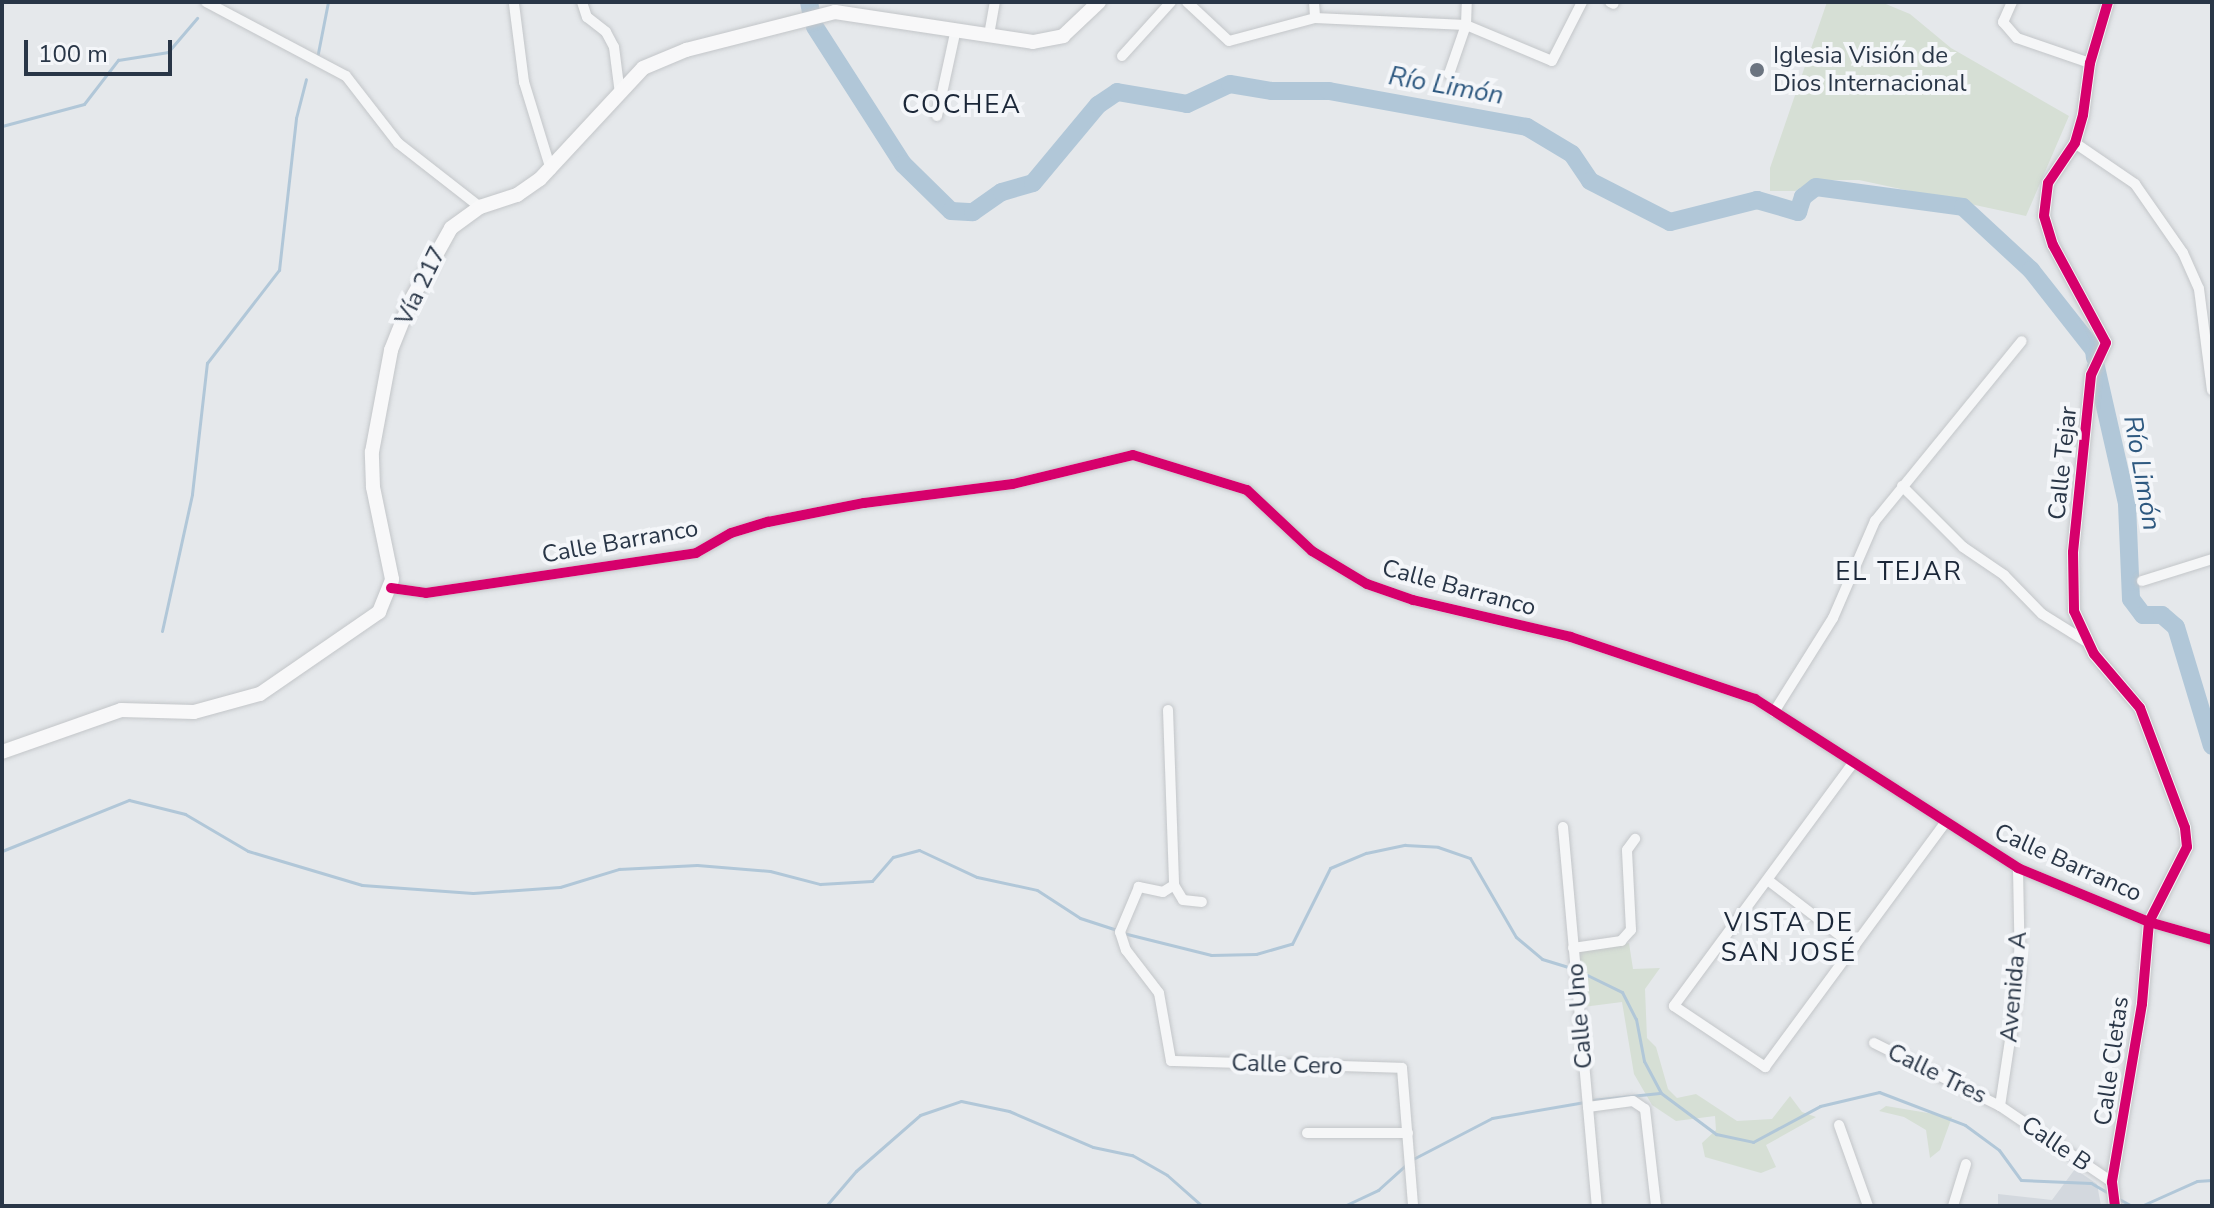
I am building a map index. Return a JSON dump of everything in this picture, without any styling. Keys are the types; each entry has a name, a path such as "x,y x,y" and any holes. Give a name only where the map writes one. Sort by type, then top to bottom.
{"main road":[{"name":"Vía 217","path":"391,588 372,452 391,350 434,251 451,228 480,207 517,195 551,170 643,68 662,58 834,7 1033,42 1063,36 1099,2"},
{"path":"2,752 121,710 194,712 273,689 366,623 391,588"}],"street":[{"path":"206,2 346,76 398,143 480,207"},
{"path":"582,2 587,17 606,32 614,47 620,94"},
{"path":"989,35 995,2"},
{"path":"1122,56 1171,2"},
{"path":"1187,2 1229,41 1315,18 1466,25 1552,61 1582,2"},
{"path":"1314,2 1315,18"},
{"path":"1449,74 1466,25 1467,2"},
{"path":"2012,2 2003,22 2017,38 2090,63"},
{"name":"Calle Tejar","path":"2108,2 2090,63 2075,143 2048,183 2044,216 2053,245 2106,343 2091,375 2073,552 2074,611 2085,641 2140,708 2185,828 2187,847 2149,922"},
{"path":"514,4 524,82 551,170"},
{"path":"937,116 956,29"},
{"path":"2075,143 2135,184 2183,253 2199,289 2212,390"},
{"path":"1774,712 1833,618 1875,521 2022,341"},
{"name":"Calle Barranco","path":"391,588 426,593 696,553 731,533 807,513 1013,484 1133,455 1247,490 1312,551 1367,584 1571,637 1628,661 1732,690 1774,712 1944,824 2018,868 2149,922 2212,940"},
{"path":"1902,486 1963,547 2004,575 2042,614 2085,641"},
{"path":"2142,581 2212,559"},
{"path":"1168,710 1174,885 1183,900 1202,902"},
{"path":"1853,763 1674,1006 1765,1067 1944,824"},
{"name":"Calle Uno","path":"1563,827 1597,1206"},
{"path":"1573,948 1621,941 1631,930 1627,860 1635,839"},
{"name":"Avenida A","path":"2000,1106 2020,973 2018,868"},
{"path":"1769,881 1855,947"},
{"name":"Calle Cero","path":"1174,885 1163,892 1139,887 1120,932 1126,950 1159,993 1171,1061 1402,1068 1408,1133"},
{"name":"Calle Cletas","path":"2115,1206 2112,1182 2142,1004 2149,922"},
{"name":"Calle Tres","path":"1874,1043 2000,1106"},
{"path":"1588,1107 1633,1101 1645,1109 1656,1206"},
{"name":"Calle B","path":"2000,1106 2112,1182"},
{"path":"1839,1125 1868,1206"},
{"path":"1307,1133 1408,1133 1413,1206"},
{"path":"1953,1206 1966,1164"}],"shaded area":[{"path":"1827,2 1881,2 1910,14 1951,48 2069,116 2026,216 1859,180 1814,180 1795,191 1770,191 1770,168"},
{"path":"1629,943 1633,969 1660,968 1645,989 1647,1038 1656,1047 1668,1089 1677,1098 1696,1094 1737,1121 1772,1119 1790,1096 1802,1112 1816,1117 1766,1145 1776,1167 1761,1173 1705,1157 1702,1143 1716,1130 1715,1116 1676,1121 1652,1105 1634,1074 1622,1002 1583,1007 1579,952"},
{"path":"1886,1106 1952,1117 1940,1150 1930,1158 1926,1130 1904,1117 1879,1111"},
{"path":"2075,1169 2097,1184 2101,1206 1998,1206 1998,1194 2052,1200"}],"waterway":[{"path":"317,58 328,2"},
{"name":"Río Limón","path":"809,2 811,12"},
{"path":"2,126 84,104 118,60 168,52 197,18"},
{"name":"Río Limón","path":"815,27 903,164 951,211 973,212 1002,192 1033,183 1098,105 1117,92 1187,104 1230,84 1272,91 1329,91 1527,127 1572,154 1590,181 1670,222 1757,200 1798,212 1803,197 1816,187 1963,207 2031,270 2094,350 2095,358"},
{"path":"162,631 192,494 207,363 279,270 296,118 306,79"},
{"name":"Río Limón","path":"2096,367 2127,504 2131,599 2143,615 2162,615 2176,627 2212,746"},
{"path":"2,851 129,800 185,814 248,851 362,885 473,893 560,887 619,869 697,865 770,871 820,884 872,881 893,857 919,850 977,877 1037,890 1080,918 1116,930"},
{"path":"1123,933 1211,955 1256,954 1292,944 1330,868 1366,853 1405,845 1438,847 1470,858 1516,937 1542,959 1571,968"},
{"path":"1579,971 1622,992 1636,1019 1644,1061 1661,1093 1716,1134 1753,1142 1820,1106 1879,1092 1965,1125 1999,1150 2021,1180 2091,1183 2110,1194"},
{"path":"1592,1100 1660,1093"},
{"path":"826,1206 856,1171 920,1115 961,1101 1009,1111 1093,1147 1132,1155 1167,1175 1202,1206"},
{"path":"1413,1159 1492,1118 1585,1102"},
{"path":"1344,1206 1378,1190 1407,1164"},
{"path":"2141,1206 2197,1181 2212,1180"},
{"path":"2117,1198 2132,1206"}],"cycle path":[{"path":"2108,2 2090,63 2083,115 2075,143 2048,183 2044,216 2053,245 2106,343 2091,375 2073,552 2074,611 2094,654 2140,708 2185,828 2187,847 2149,922 2142,1004 2112,1182 2115,1206"},
{"path":"391,588 426,593 696,553 731,533 768,522 864,503 1013,484 1133,455 1247,490 1312,551 1367,584 1413,600 1571,637 1755,699 2018,868 2149,922 2212,940"}],"place":[{"name":"Iglesia Visión de Dios Internacional","path":"1757,70"}],"district":[{"name":"COCHEA","path":"962,105"},
{"name":"EL TEJAR","path":"1899,572"},
{"name":"VISTA DE SAN JOSÉ","path":"1789,938"}]}
